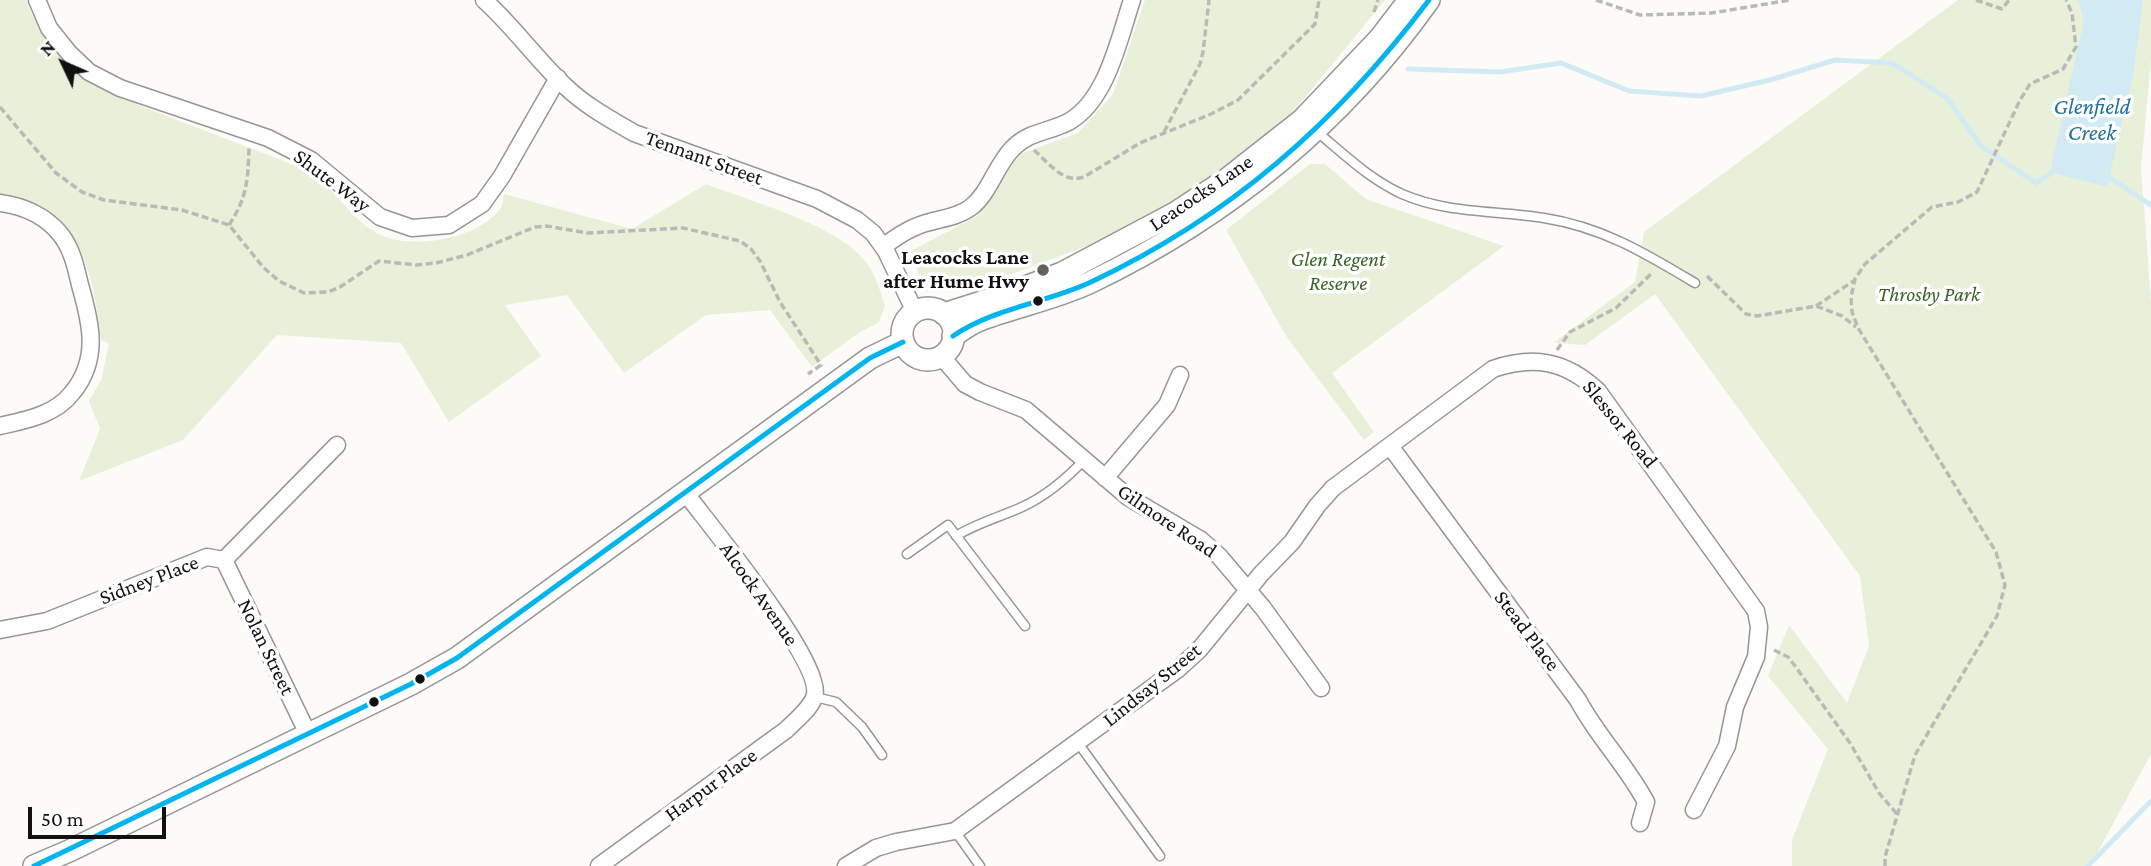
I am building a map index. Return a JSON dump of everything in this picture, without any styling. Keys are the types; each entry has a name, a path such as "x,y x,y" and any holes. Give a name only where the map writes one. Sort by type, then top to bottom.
{"street":[{"name":"Shute Way","path":"37,0 49,28 89,72 120,88 268,138 311,160 380,217 412,228 449,225 482,204 502,176 558,78"},
{"name":"Tennant Street","path":"484,0 558,78 593,108 634,133 838,209 858,220 873,233 883,247 915,312"},
{"path":"883,247 917,226 945,219 969,208 979,200 1003,160 1022,140 1067,122 1094,100 1114,57 1132,0"},
{"name":"Leacocks Lane","path":"944,314 1062,273 1121,244 1175,214 1309,125 1409,0"},
{"name":"Leacocks Lane","path":"953,336 978,320 1069,292 1124,266 1183,233 1238,196 1409,28 1429,0"},
{"path":"0,203 18,205 42,218 61,235 74,261 91,326 91,349 85,373 72,394 57,407 36,418 0,426"},
{"path":"926,308 944,314 951,324 953,336 949,347 941,356 921,359 909,352 903,342 904,323 915,312 926,308"},
{"path":"38,865 411,684 457,658 870,358 903,342"},
{"name":"Gilmore Road","path":"941,356 965,384 1026,410 1105,478 1137,502 1201,540 1219,555 1248,589 1321,688"},
{"name":"Slessor Road","path":"1248,589 1292,542 1333,488 1493,369 1513,362 1549,362 1583,376 1611,406 1756,611 1759,645 1735,707 1727,746 1694,810"},
{"path":"1105,478 1167,405 1180,375"},
{"name":"Sidney Place","path":"0,630 47,621 207,557 224,560 337,444"},
{"name":"Stead Place","path":"1390,446 1578,700 1595,730 1638,788 1646,802 1640,823"},
{"name":"Alcock Avenue","path":"684,491 785,624 807,666 815,697"},
{"name":"Nolan Street","path":"224,560 308,734"},
{"name":"Lindsay Street","path":"846,866 876,848 955,831 1078,743 1199,650 1248,589"},
{"name":"Harpur Place","path":"599,866 786,730 815,697"}],"lane":[{"path":"1309,125 1374,179 1401,194 1438,207 1546,218 1614,237 1695,283"},
{"path":"956,536 994,517 1024,507 1069,476 1084,460"},
{"path":"907,554 948,525 1025,626"},
{"path":"815,697 836,702 862,727 882,755"},
{"path":"1078,743 1160,856"},
{"path":"955,831 980,866"}],"path":[{"path":"1163,134 1200,64 1209,0"},
{"path":"1022,140 1065,177 1074,180 1084,177 1140,142 1238,100 1315,24 1319,0"},
{"path":"1596,0 1640,15 1712,13 1790,0"},
{"path":"1976,0 2002,9 2009,0"},
{"path":"1703,272 1746,314 1757,316 1816,306 1855,279 1865,264 1932,207 1958,202 1977,192 2030,84 2063,69 2076,47 2072,13 2066,0"},
{"path":"229,225 240,209 248,186 249,131"},
{"path":"1549,362 1570,332 1616,307 1650,276 1660,262"},
{"path":"1855,279 1852,312 1858,328 1996,552 2005,585 1997,616 1915,755 1885,866"},
{"path":"1816,306 1842,316 1858,328"},
{"path":"1759,645 1781,652 1796,666 1850,743 1879,793 1897,814"}],"green space":[{"path":"0,0 26,0 50,44 73,68 100,87 115,96 307,170 324,183 361,222 384,236 419,242 457,236 489,220 501,207 504,194 632,229 706,184 815,226 853,249 866,262 875,278 885,306 879,322 857,334 812,367 770,310 706,315 624,373 567,295 505,305 541,356 449,422 401,343 277,335 183,440 79,481 100,429 89,401 101,380 109,344 101,340 87,266 78,245 65,227 48,212 27,201 0,195"},
{"path":"1145,0 1385,0 1293,112 1192,191 1092,244 967,291 927,292 909,252 977,216 1020,154 1078,133 1113,94"},
{"name":"Throsby Park","path":"1958,0 2151,0 2151,60 2141,168 2151,302 2151,754 2090,866 1792,866 1792,840 1828,749 1768,676 1789,625 1847,703 1869,646 1860,576 1655,294 1585,345 1553,343 1635,282 1644,232"},
{"name":"Glen Regent Reserve","path":"1310,164 1325,164 1366,199 1504,246 1332,373 1374,432 1364,440 1286,336 1226,230"}],"water":[{"name":"Glenfield Creek","path":"2078,0 2143,0 2134,69 2107,187 2050,172 2084,21"}],"waterway":[{"path":"1408,69 1500,72 1561,63 1629,91 1701,96 1770,80 1835,60 1892,63 1947,98 1981,146 2036,183 2057,169"},
{"name":"Glenfield Creek","path":"2104,174 2151,205"},
{"name":"Glenfield Creek","path":"2088,866 2151,801"}],"transit line":[{"path":"953,336 1003,312 1091,282 1142,256 1235,196 1278,162 1357,87 1429,0"},
{"path":"34,866 411,684 457,658 870,358 903,342"}],"place":[{"name":"Leacocks Lane after Hume Hwy","path":"1043,270"}]}
